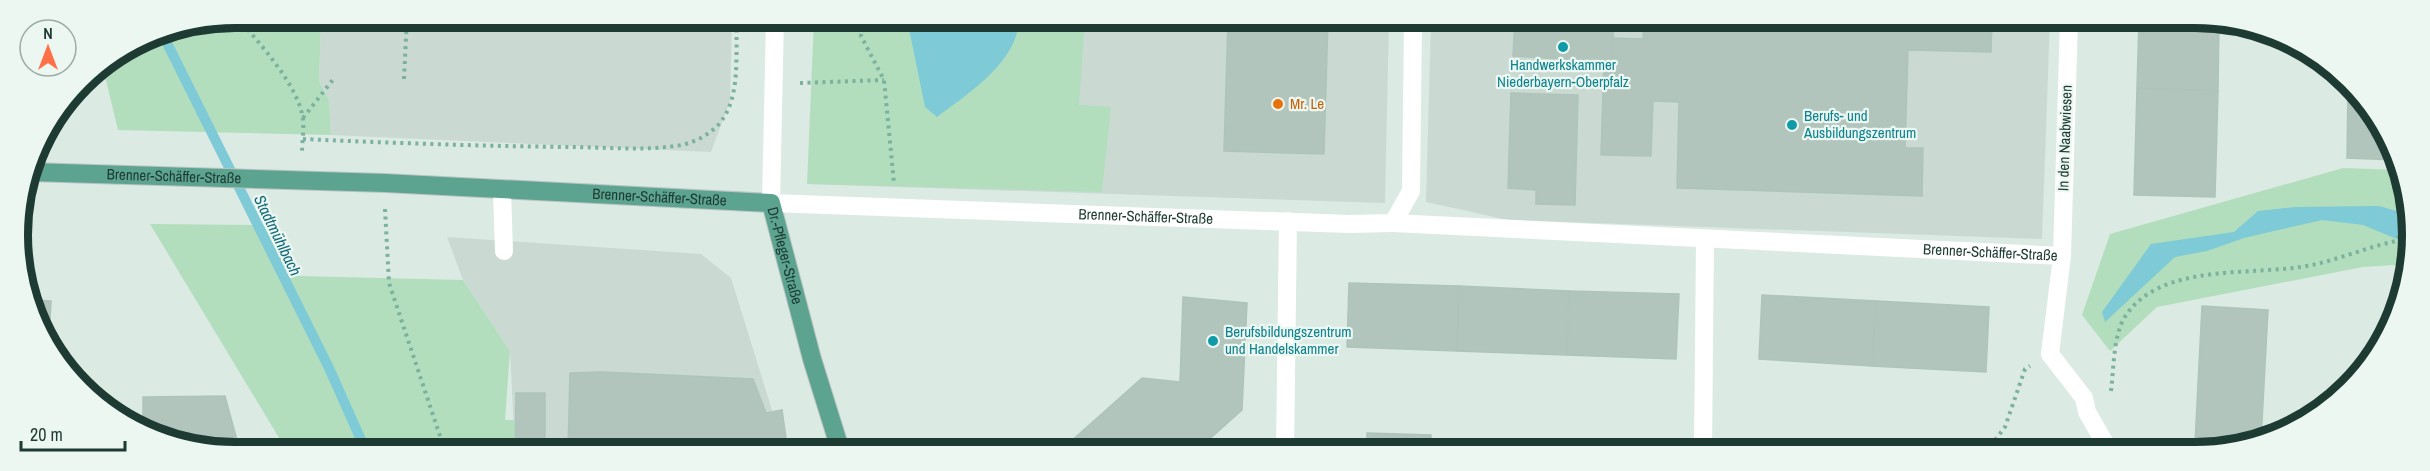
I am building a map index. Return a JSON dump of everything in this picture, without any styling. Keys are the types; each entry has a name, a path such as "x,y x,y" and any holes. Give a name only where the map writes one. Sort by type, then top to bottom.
{"main road":[{"name":"Brenner-Schäffer-Straße","path":"39,172 384,183 771,203"},
{"name":"Dr.-Pfleger-Straße","path":"771,203 812,359 838,442"}],"street":[{"name":"Dr.-Pfleger-Straße","path":"771,203 776,28"},
{"path":"1393,223 1411,191 1413,28"},
{"name":"In den Naabwiesen","path":"2062,256 2069,28"},
{"path":"502,190 504,251"},
{"name":"Brenner-Schäffer-Straße","path":"771,203 1349,224 1393,223 2062,256 2050,354"},
{"path":"1285,442 1288,221"},
{"path":"1703,442 1704,239"},
{"path":"2050,354 2084,398 2087,412 2104,442"}],"path":[{"path":"246,28 289,86 303,119 303,139 293,180"},
{"path":"404,79 407,28"},
{"path":"303,139 514,146 652,147 687,144 702,138 718,124 730,107 734,91 737,28"},
{"path":"862,28 861,36 884,80 897,208"},
{"path":"303,119 335,77"},
{"path":"774,83 884,80"},
{"path":"384,183 389,283 442,442"},
{"path":"2087,412 2110,400 2119,334 2125,316 2143,296 2178,282 2209,275 2312,265 2396,241 2401,232"},
{"path":"1994,442 2005,427 2025,369 2050,354"}],"shaded area":[{"path":"321,28 732,28 730,101 711,152 331,135 329,100 319,81"},
{"path":"815,28 1389,28 1385,203 809,184"},
{"path":"1431,28 2050,28 2042,239 1508,220 1426,202"},
{"path":"447,237 701,254 731,278 782,442 515,442 510,351 463,280"}],"green space":[{"path":"321,28 319,81 329,100 331,135 118,130 105,75 132,56 169,39 208,30"},
{"path":"814,28 1084,28 1079,105 1111,107 1102,192 807,184"},
{"path":"2343,168 2391,170 2398,195 2401,222 2400,263 2363,267 2157,307 2110,351 2082,315 2110,234"},
{"path":"150,224 268,225 299,276 463,280 510,351 505,420 514,420 515,442 282,442"}],"water":[{"path":"909,28 1017,28 1010,49 989,76 937,117 925,107"},
{"path":"2379,206 2400,212 2401,241 2363,225 2322,220 2244,238 2207,251 2175,257 2105,322 2102,312 2151,244 2234,232 2258,211 2295,207"}],"building":[{"path":"1228,28 1328,28 1324,154 1224,151"},
{"name":"Handwerkskammer Niederbayern-Oberpfalz","path":"1515,28 1614,28 1612,62 1513,56"},
{"name":"Berufs- und Ausbildungszentrum","path":"1644,28 1992,28 1991,52 1908,50 1905,148 1923,148 1922,196 1677,188 1679,102 1653,101 1651,156 1601,155 1604,61 1612,62 1613,38 1643,39"},
{"path":"2139,28 2219,30 2218,91 2137,88"},
{"path":"2137,88 2218,91 2215,197 2134,195"},
{"path":"1511,93 1578,95 1575,205 1536,204 1536,190 1508,188"},
{"path":"2348,97 2367,120 2387,160 2347,158"},
{"path":"1349,283 1459,286 1457,351 1347,347"},
{"path":"1459,286 1569,291 1567,355 1457,351"},
{"path":"1569,291 1679,294 1676,359 1567,355"},
{"path":"1762,295 1876,301 1872,366 1759,359"},
{"name":"Berufsbildungszentrum und Handelskammer","path":"1183,297 1247,303 1242,410 1206,442 1070,442 1142,378 1180,382"},
{"path":"39,300 51,301 50,326"},
{"path":"1876,301 1989,307 1986,372 1872,366"},
{"path":"2202,306 2268,310 2261,431 2235,439 2195,442"},
{"path":"603,372 753,379 766,413 782,410 787,442 568,442 570,373"},
{"path":"516,393 545,393 545,442 515,442"},
{"path":"225,396 238,442 195,439 169,432 144,421 143,397"},
{"path":"1367,433 1431,435 1431,442 1367,442"}],"waterway":[{"name":"Stadtmühlbach","path":"166,40 329,368 362,442"}],"place":[{"name":"Handwerkskammer Niederbayern-Oberpfalz","path":"1563,47"},
{"name":"Mr. Le","path":"1278,104"},
{"name":"Berufs- und Ausbildungszentrum","path":"1792,125"},
{"name":"Berufsbildungszentrum und Handelskammer","path":"1213,341"}]}
